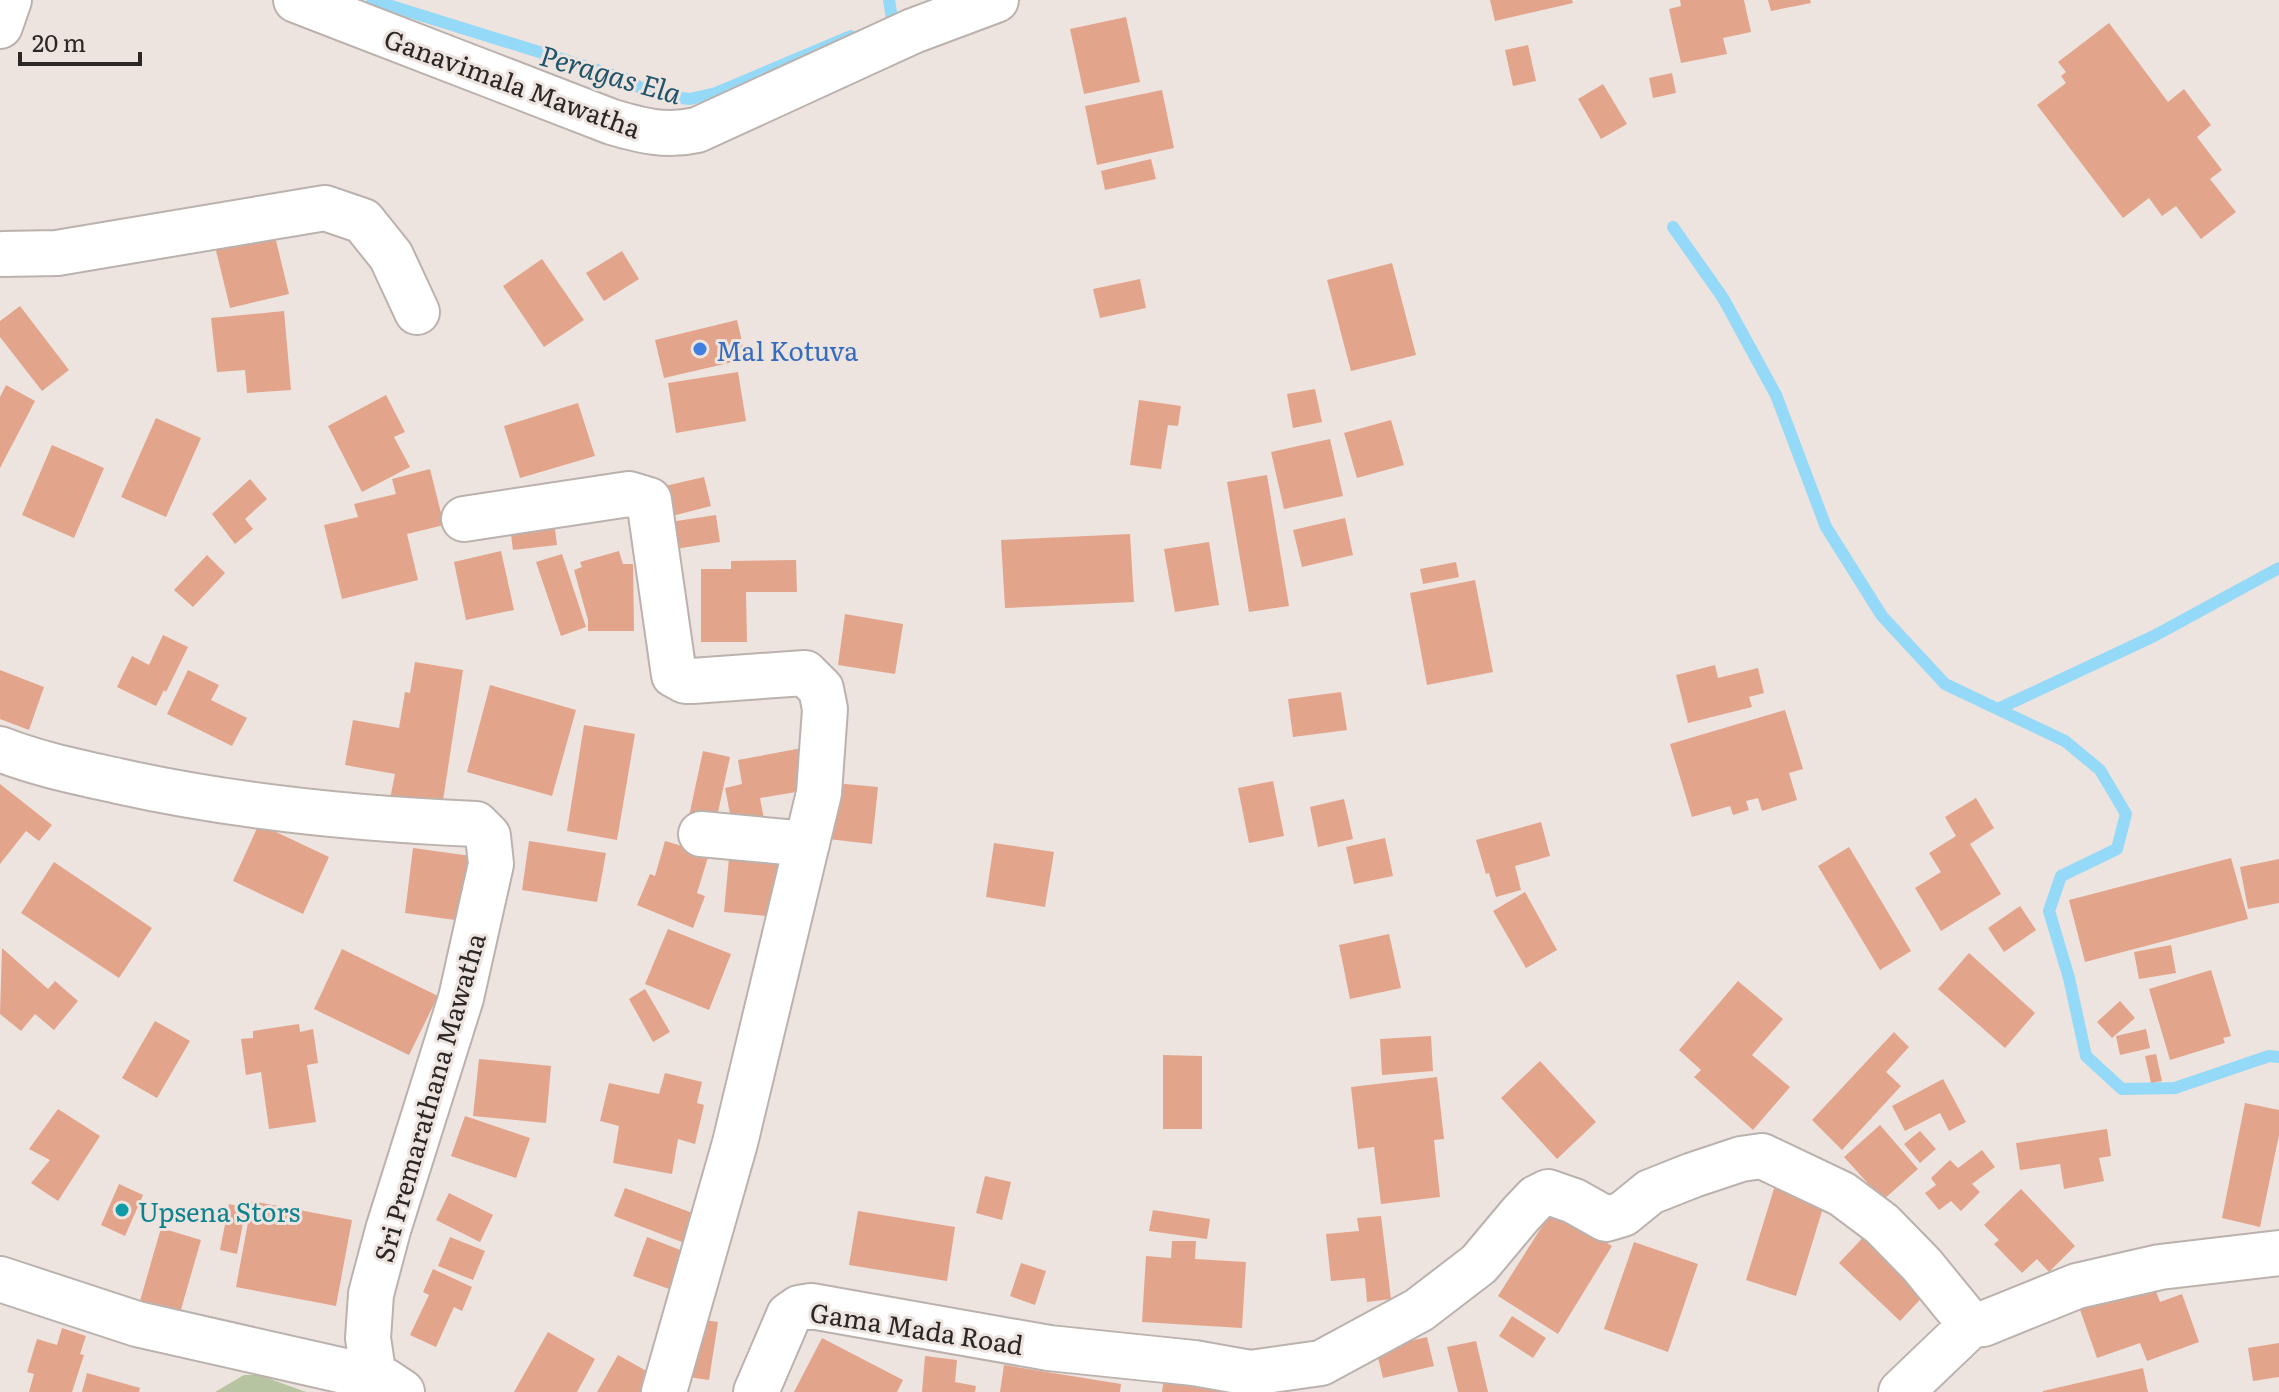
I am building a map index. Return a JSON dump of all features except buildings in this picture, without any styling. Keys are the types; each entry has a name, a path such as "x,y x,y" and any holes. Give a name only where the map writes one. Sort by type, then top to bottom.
{"street":[{"path":"0,26 9,0"},
{"name":"Ganavimala Mawatha","path":"296,0 612,122 656,134 678,134 697,130 913,31 996,0"},
{"path":"1,256 57,253 325,208 363,221 391,256 417,312"},
{"path":"464,519 629,494 649,500 674,675 692,681 805,673 821,689 825,709 819,793 735,1143 664,1392"},
{"name":"Sri Premarathana Mawatha","path":"0,749 30,761 151,788 309,812 476,824 488,836 491,864 461,998 371,1294 368,1338 388,1385"},
{"path":"701,834 807,844"},
{"name":"Gama Mada Road","path":"756,1392 789,1315 799,1308 811,1306 1049,1348 1131,1375 1194,1363 1250,1373 1321,1363 1431,1301 1479,1264 1536,1198 1548,1192 1574,1201 1606,1219 1623,1214 1650,1192 1741,1159 1762,1156 1842,1194 1882,1224 1922,1265 1971,1325"},
{"path":"1901,1392 1971,1325 1983,1324 2077,1286 2160,1267 2279,1253"},
{"path":"0,1279 137,1324 388,1385"}],"green space":[{"path":"244,1375 259,1375 306,1392 215,1392"}],"waterway":[{"name":"Peragas Ela","path":"372,0 629,80 639,87 690,99 716,93 851,36"},
{"path":"889,0 892,18"},
{"path":"1673,227 1723,298 1776,395 1826,527 1882,616 1945,684 2065,741 2100,770 2126,814 2117,849 2061,876 2049,911 2069,978 2086,1056 2122,1089 2175,1088 2269,1056 2279,1057"},
{"path":"2000,708 2154,636 2279,568"}],"place":[{"name":"Mal Kotuva","path":"700,349"},
{"name":"Upsena Stors","path":"122,1210"}]}
